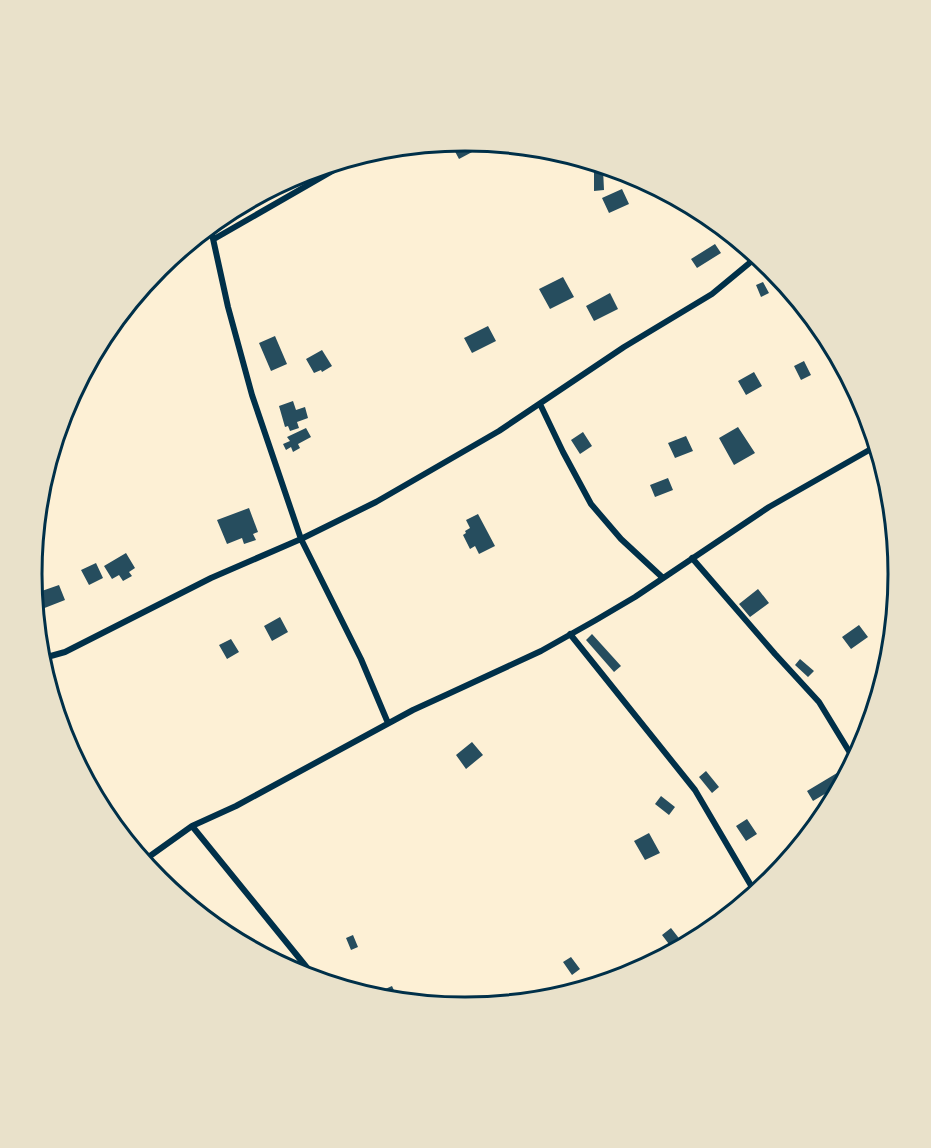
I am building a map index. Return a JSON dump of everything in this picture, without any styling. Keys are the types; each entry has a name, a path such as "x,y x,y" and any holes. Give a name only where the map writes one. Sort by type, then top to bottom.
{"street":[{"path":"214,239 329,173"},
{"path":"213,235 228,307 252,395 301,539 361,659 388,723"},
{"path":"50,656 65,652 211,578 301,539 376,502 499,431 624,347 712,294 751,262"},
{"path":"540,404 562,452 591,504 621,539 663,578"},
{"path":"150,856 192,826 236,806 388,723 541,651 635,597 769,507 870,449"},
{"path":"692,558 819,702 849,752"},
{"path":"570,634 695,790 751,886"},
{"path":"192,826 306,966"}],"building":[{"path":"455,151 474,151 459,159"},
{"path":"594,171 603,173 604,190 594,191"},
{"path":"622,189 629,204 609,213 602,198"},
{"path":"715,244 721,253 697,268 691,259"},
{"path":"563,277 574,297 550,309 539,289"},
{"path":"763,282 769,293 761,297 756,285"},
{"path":"610,293 618,309 594,321 586,306"},
{"path":"488,326 496,341 472,353 464,338"},
{"path":"275,336 287,364 271,371 259,343"},
{"path":"322,350 332,366 322,372 321,370 314,373 306,359"},
{"path":"804,361 811,375 801,380 794,366"},
{"path":"754,372 762,386 746,395 738,381"},
{"path":"293,401 296,410 305,407 308,418 297,422 299,428 290,431 288,426 285,427 279,406"},
{"path":"738,427 755,453 734,465 719,438"},
{"path":"306,428 311,437 298,444 300,448 293,452 291,447 286,450 283,444 290,441 287,437"},
{"path":"583,432 592,446 580,454 571,440"},
{"path":"686,436 693,451 675,458 668,443"},
{"path":"668,478 673,490 655,497 650,485"},
{"path":"249,508 258,532 253,534 256,540 244,544 242,538 227,544 217,520"},
{"path":"478,514 495,546 479,554 475,546 470,549 463,535 470,528 466,520"},
{"path":"126,553 135,568 129,572 132,576 123,581 119,575 112,579 104,566"},
{"path":"96,563 103,578 89,585 81,570"},
{"path":"59,585 65,600 44,608 43,591"},
{"path":"758,589 769,603 750,617 739,604"},
{"path":"280,617 288,632 272,641 264,626"},
{"path":"859,625 868,637 851,649 842,637"},
{"path":"592,634 621,666 614,672 586,640"},
{"path":"231,639 239,652 227,659 219,645"},
{"path":"800,659 814,671 808,677 795,665"},
{"path":"472,742 483,755 466,769 456,755"},
{"path":"706,771 719,787 712,793 699,777"},
{"path":"837,773 838,775 829,792 813,801 807,791"},
{"path":"661,796 675,807 669,815 655,804"},
{"path":"747,819 757,834 746,841 736,826"},
{"path":"649,833 660,853 645,860 634,841"},
{"path":"671,928 680,939 670,945 662,935"},
{"path":"353,935 358,947 351,950 346,938"},
{"path":"571,957 580,969 572,975 563,962"},
{"path":"392,986 394,991 385,989"}]}
